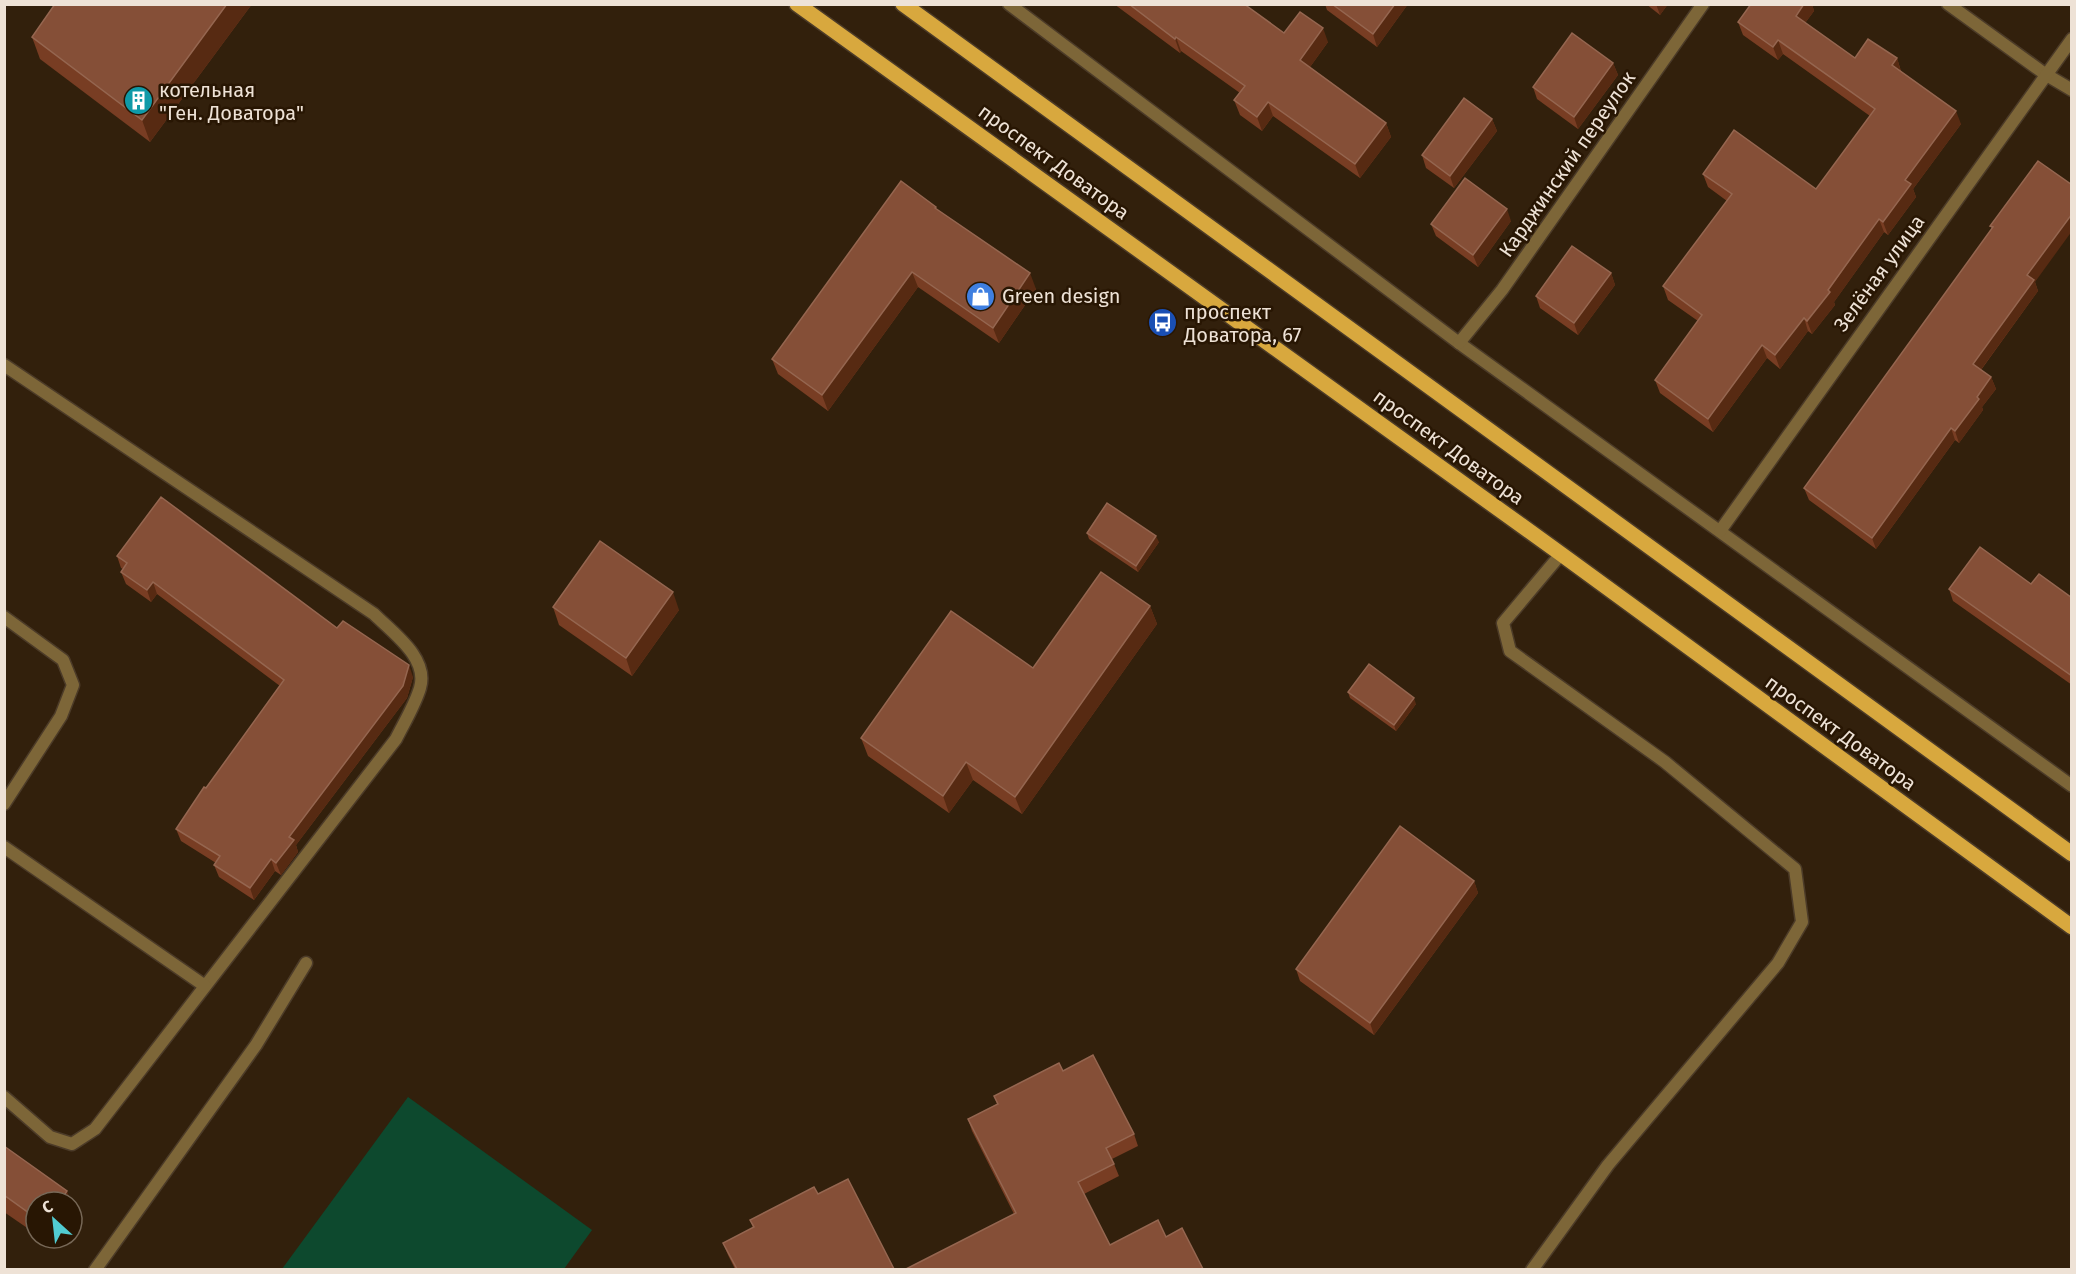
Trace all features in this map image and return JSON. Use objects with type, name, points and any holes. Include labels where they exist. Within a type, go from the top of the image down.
[{"type":"main road","name":"проспект Доватора","points":[[797,4],[1561,554],[2072,927]]},
{"type":"main road","name":"проспект Доватора","points":[[903,4],[2072,854]]},
{"type":"street","points":[[1009,4],[1459,343],[2072,786]]},
{"type":"street","name":"Карджинский переулок","points":[[1459,343],[1502,290],[1703,4]]},
{"type":"street","points":[[1948,4],[2045,74],[2072,90]]},
{"type":"street","name":"Зелёная улица","points":[[1720,531],[2072,39]]},
{"type":"street","points":[[4,365],[374,614],[403,643],[421,667],[421,688],[396,739],[95,1129],[72,1144],[50,1137],[4,1097]]},
{"type":"street","points":[[1532,1269],[1608,1164],[1778,963],[1803,922],[1795,869],[1665,762],[1510,651],[1503,623],[1561,554]]},
{"type":"street","points":[[4,617],[63,660],[73,685],[61,716],[4,804]]},
{"type":"street","points":[[4,847],[205,986]]},
{"type":"street","points":[[95,1269],[256,1045],[306,963]]},
{"type":"green space","points":[[408,1097],[592,1230],[564,1269],[282,1269]]},
{"type":"building","name":"котельная \"Ген. Доватора\"","points":[[55,4],[227,4],[142,120],[32,37]]},
{"type":"building","points":[[1129,4],[1244,4],[1284,33],[1300,12],[1323,28],[1300,60],[1386,123],[1355,164],[1268,102],[1257,117],[1234,100],[1245,86],[1176,37],[1175,39]]},
{"type":"building","points":[[1332,4],[1395,4],[1373,34]]},
{"type":"building","points":[[1751,4],[1804,4],[1796,16],[1855,58],[1868,39],[1897,58],[1892,65],[1956,111],[1905,180],[1911,184],[1883,222],[1879,219],[1828,290],[1830,292],[1807,321],[1804,318],[1775,355],[1762,345],[1708,419],[1655,380],[1702,315],[1663,286],[1732,194],[1703,174],[1734,130],[1816,189],[1875,109],[1778,40],[1773,47],[1738,22]]},
{"type":"building","points":[[1572,33],[1613,63],[1574,117],[1533,87]]},
{"type":"building","points":[[1464,98],[1492,119],[1450,176],[1422,155]]},
{"type":"building","points":[[2038,161],[2072,185],[2072,214],[2027,275],[2034,280],[1973,364],[1991,377],[1977,397],[1979,399],[1955,431],[1951,428],[1872,538],[1804,488],[1993,227],[1990,226]]},
{"type":"building","points":[[1465,178],[1507,209],[1473,255],[1431,224]]},
{"type":"building","points":[[901,181],[935,208],[1030,273],[993,328],[912,272],[822,395],[772,359]]},
{"type":"building","points":[[1572,246],[1611,273],[1574,323],[1536,296]]},
{"type":"building","points":[[161,497],[337,628],[343,621],[409,665],[403,686],[289,837],[294,840],[276,863],[271,859],[250,888],[214,865],[220,856],[176,829],[204,787],[206,788],[284,680],[153,582],[147,590],[121,572],[127,563],[117,556]]},
{"type":"building","points":[[1107,503],[1156,536],[1136,566],[1087,533]]},
{"type":"building","points":[[600,541],[673,592],[626,658],[553,607]]},
{"type":"building","points":[[1980,547],[2031,584],[2039,574],[2072,598],[2072,676],[1949,589]]},
{"type":"building","points":[[1101,572],[1150,606],[1015,797],[966,762],[943,796],[861,738],[951,611],[1033,668]]},
{"type":"building","points":[[1369,664],[1414,698],[1394,725],[1348,692]]},
{"type":"building","points":[[1400,826],[1474,881],[1370,1023],[1296,969]]},
{"type":"building","points":[[1093,1055],[1134,1134],[1106,1148],[1114,1164],[1078,1182],[1110,1245],[1158,1220],[1166,1237],[1182,1228],[1203,1269],[906,1269],[1016,1213],[968,1119],[998,1104],[994,1096],[1059,1063],[1063,1071]]},
{"type":"building","points":[[4,1146],[66,1190],[24,1190],[24,1209],[4,1195]]},
{"type":"building","points":[[848,1179],[894,1269],[737,1269],[723,1243],[754,1227],[750,1220],[814,1187],[818,1194]]},
{"type":"place","name":"котельная \"Ген. Доватора\"","points":[[138,101]]},
{"type":"place","name":"Green design","points":[[981,296]]},
{"type":"place","name":"проспект Доватора, 67","points":[[1163,323]]}]
